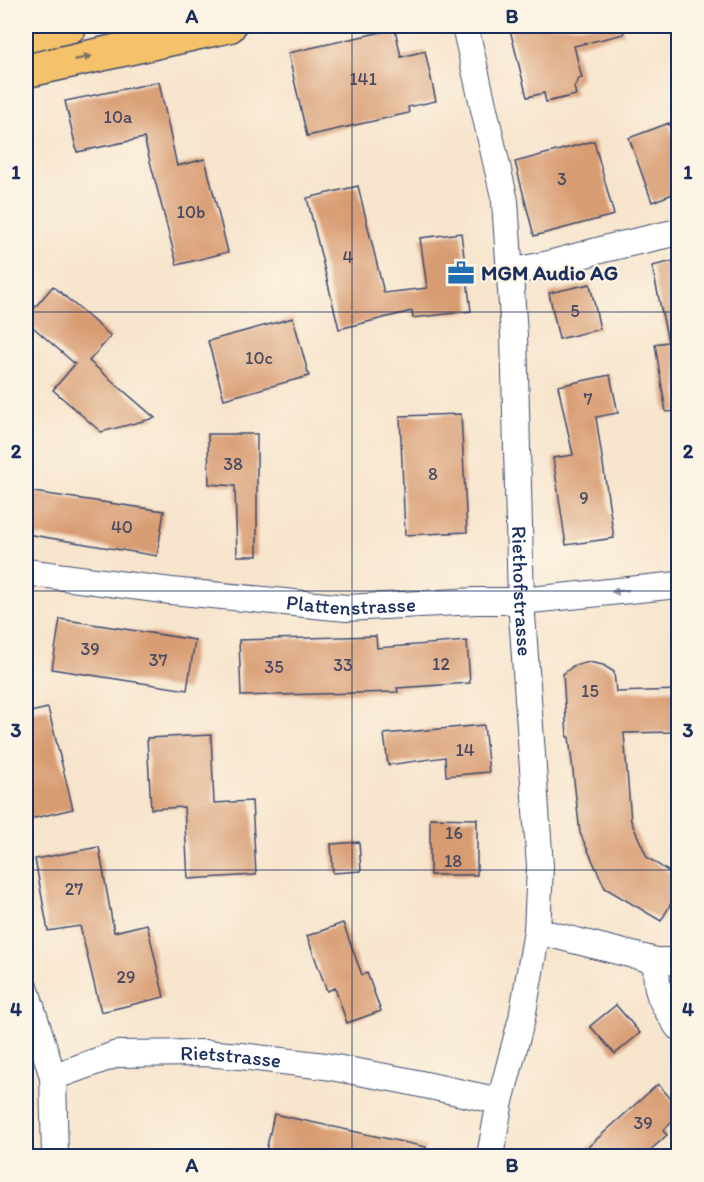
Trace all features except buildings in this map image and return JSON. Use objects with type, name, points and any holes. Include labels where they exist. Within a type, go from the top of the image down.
[{"type":"main road","points":[[26,36],[70,26]]},
{"type":"main road","points":[[26,71],[229,26]]},
{"type":"street","name":"Riethofstrasse","points":[[465,26],[504,194],[514,335],[521,601],[540,866],[537,931],[522,1018],[500,1101],[490,1156]]},
{"type":"street","points":[[510,272],[678,232]]},
{"type":"street","name":"Plattenstrasse","points":[[26,572],[171,591],[346,608],[521,601],[678,585]]},
{"type":"street","points":[[537,931],[668,961],[655,979],[662,1003],[678,1027]]},
{"type":"street","points":[[26,990],[53,1077],[55,1156]]},
{"type":"street","name":"Rietstrasse","points":[[53,1077],[117,1054],[204,1053],[325,1066],[500,1101]]},
{"type":"place","name":"MGM Audio AG","points":[[461,273]]}]
